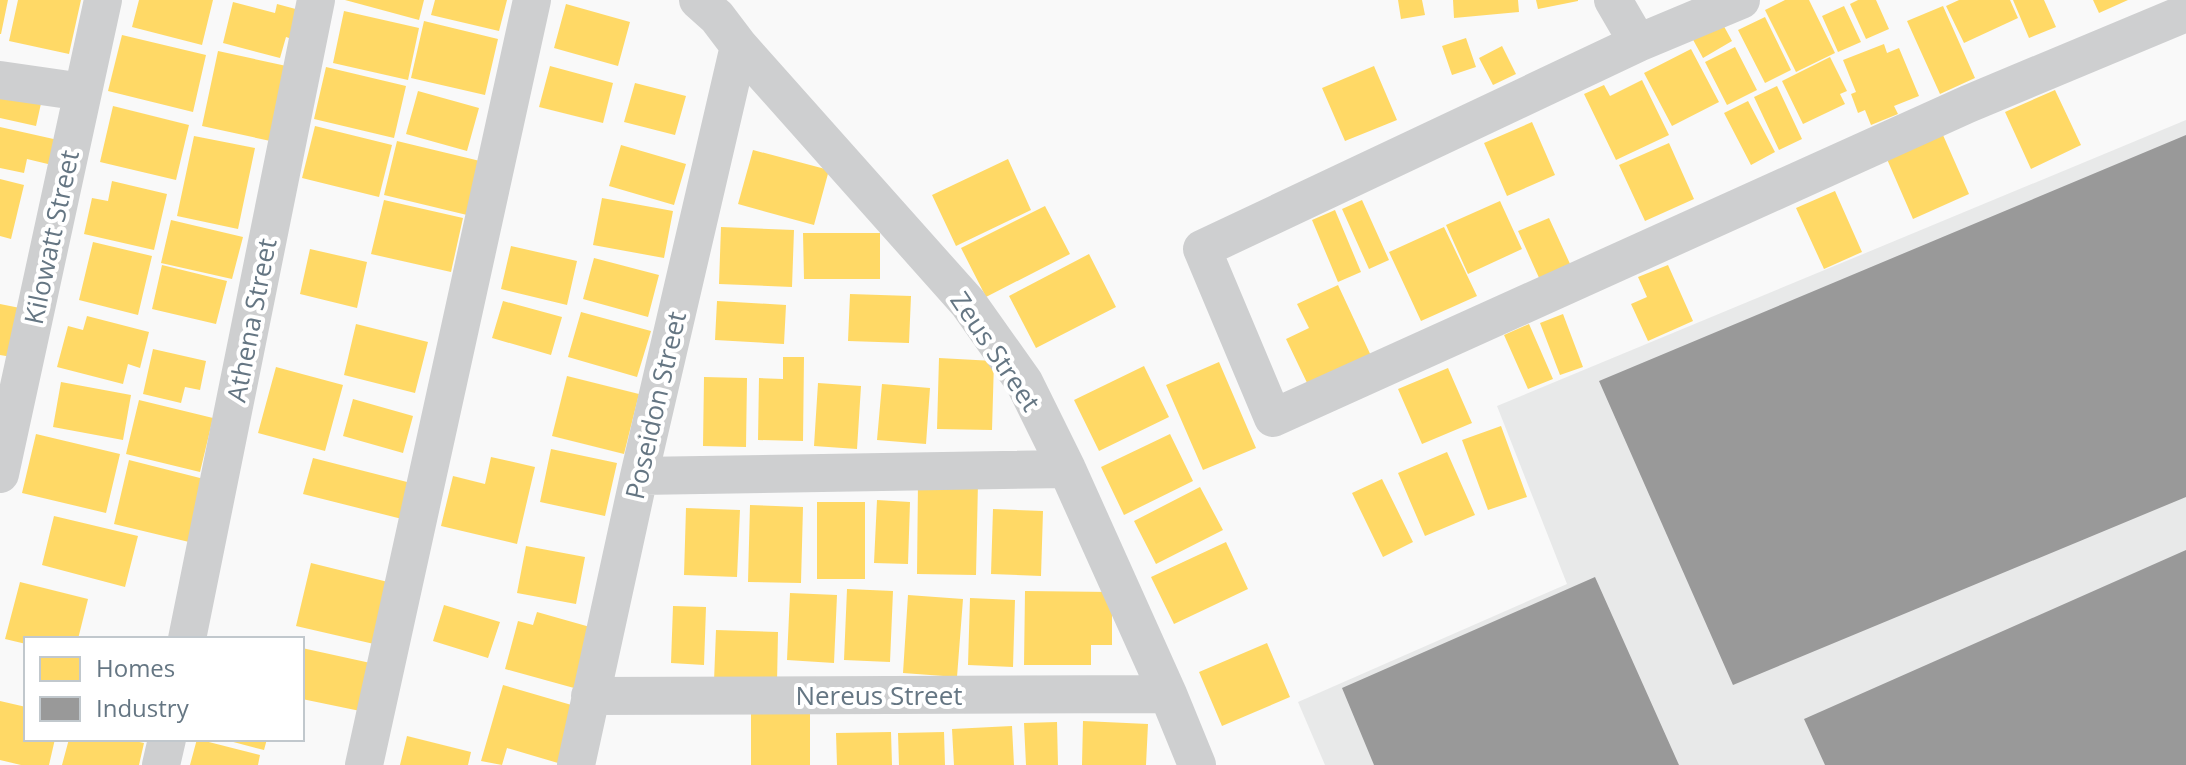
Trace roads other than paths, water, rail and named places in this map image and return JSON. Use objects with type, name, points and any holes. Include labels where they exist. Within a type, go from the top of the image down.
[{"type":"street","name":"Kilowatt Street","points":[[0,474],[103,0]]},
{"type":"street","name":"Athena Street","points":[[187,637],[316,0]]},
{"type":"street","points":[[364,765],[532,0]]},
{"type":"street","points":[[1613,0],[1638,43]]},
{"type":"street","points":[[1741,0],[1638,43],[1202,249],[1273,418],[1968,104],[2186,13]]},
{"type":"street","name":"Zeus Street","points":[[718,16],[968,303],[1024,382],[1067,469],[1197,765]]},
{"type":"street","name":"Poseidon Street","points":[[576,765],[639,476],[718,16]]},
{"type":"street","points":[[0,80],[83,92]]},
{"type":"street","points":[[639,476],[1067,469]]},
{"type":"street","name":"Nereus Street","points":[[590,696],[1168,694]]},
{"type":"street","points":[[161,765],[167,741]]}]
